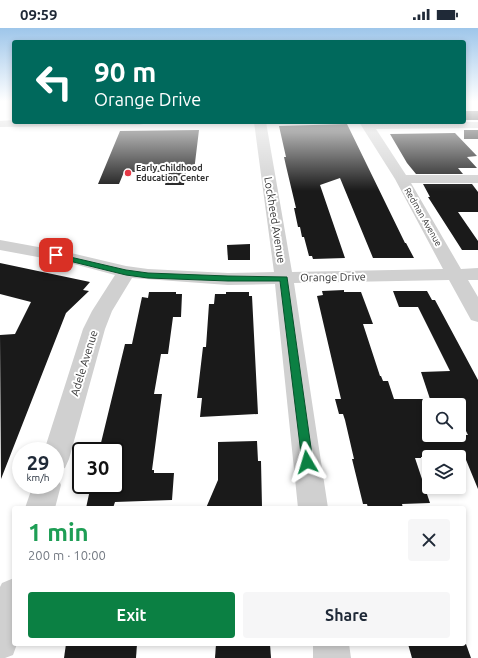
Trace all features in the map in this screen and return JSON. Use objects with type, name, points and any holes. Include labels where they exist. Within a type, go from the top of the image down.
[{"type":"street","name":"Lockheed Avenue","points":[[261,131],[284,278],[313,506]]},
{"type":"street","name":"Redman Avenue","points":[[371,131],[402,179],[478,315]]},
{"type":"street","points":[[402,179],[478,179]]},
{"type":"street","name":"Orange Drive","points":[[0,245],[71,258],[126,272],[148,275],[228,279],[478,274]]},
{"type":"street","name":"Adele Avenue","points":[[60,442],[94,329],[102,311],[126,272]]},
{"type":"street","points":[[41,506],[44,494]]},
{"type":"street","points":[[0,642],[12,602]]},
{"type":"street","points":[[331,646],[332,658]]},
{"type":"building","points":[[120,131],[199,131],[194,171],[186,171],[184,185],[165,185],[168,172],[124,172],[119,184],[98,184]]},
{"type":"building","points":[[280,131],[351,131],[405,243],[414,258],[373,258],[340,178],[320,185],[345,258],[313,259],[312,256],[309,256],[304,237],[302,237],[300,227],[298,227],[294,208],[296,208],[284,157],[286,157]]},
{"type":"building","points":[[464,131],[478,131],[478,139],[464,139]]},
{"type":"building","points":[[455,133],[477,156],[467,157],[477,168],[458,168],[463,174],[416,174],[407,163],[390,134]]},
{"type":"building","points":[[423,184],[472,184],[478,192],[478,212],[458,212],[478,241],[478,250],[462,250],[428,197],[430,197]]},
{"type":"building","points":[[250,244],[250,260],[228,260],[227,245]]},
{"type":"building","points":[[0,263],[90,282],[83,290],[89,291],[66,313],[15,442],[12,442],[12,451],[1,479],[0,335],[15,334],[31,302],[0,294]]},
{"type":"building","points":[[344,290],[344,292],[361,292],[373,324],[363,324],[380,376],[383,381],[388,381],[394,399],[422,399],[422,442],[466,442],[466,435],[468,435],[466,431],[466,398],[430,398],[421,372],[450,371],[418,307],[399,307],[393,291],[427,291],[432,300],[435,300],[478,380],[478,489],[466,460],[466,450],[422,450],[422,457],[415,458],[422,479],[422,494],[427,494],[430,503],[402,504],[402,506],[368,506],[367,504],[363,504],[352,459],[354,459],[345,420],[343,414],[339,414],[335,399],[341,399],[317,296],[323,295],[322,291]]},
{"type":"building","points":[[149,292],[176,292],[176,294],[182,294],[181,317],[173,317],[168,354],[161,354],[154,394],[162,394],[152,470],[154,470],[154,473],[174,473],[172,500],[115,502],[114,506],[86,506],[89,494],[124,494],[124,442],[101,442],[125,344],[132,344],[142,297],[148,298]]},
{"type":"building","points":[[226,292],[249,292],[249,296],[252,296],[258,414],[200,417],[202,398],[197,398],[203,347],[206,347],[209,304],[214,304],[215,294],[226,294]]},
{"type":"building","points":[[257,441],[258,461],[261,461],[262,506],[207,506],[218,480],[218,442]]},
{"type":"building","points":[[466,644],[471,658],[412,658],[409,646],[466,646]]},
{"type":"building","points":[[66,646],[137,646],[136,658],[64,658]]},
{"type":"building","points":[[216,646],[270,646],[271,658],[215,658]]},
{"type":"place","name":"Early Childhood Education Center","points":[[128,173]]},
{"type":"route","points":[[56,255],[103,265],[126,272],[148,275],[228,279],[284,278],[307,462]]}]
